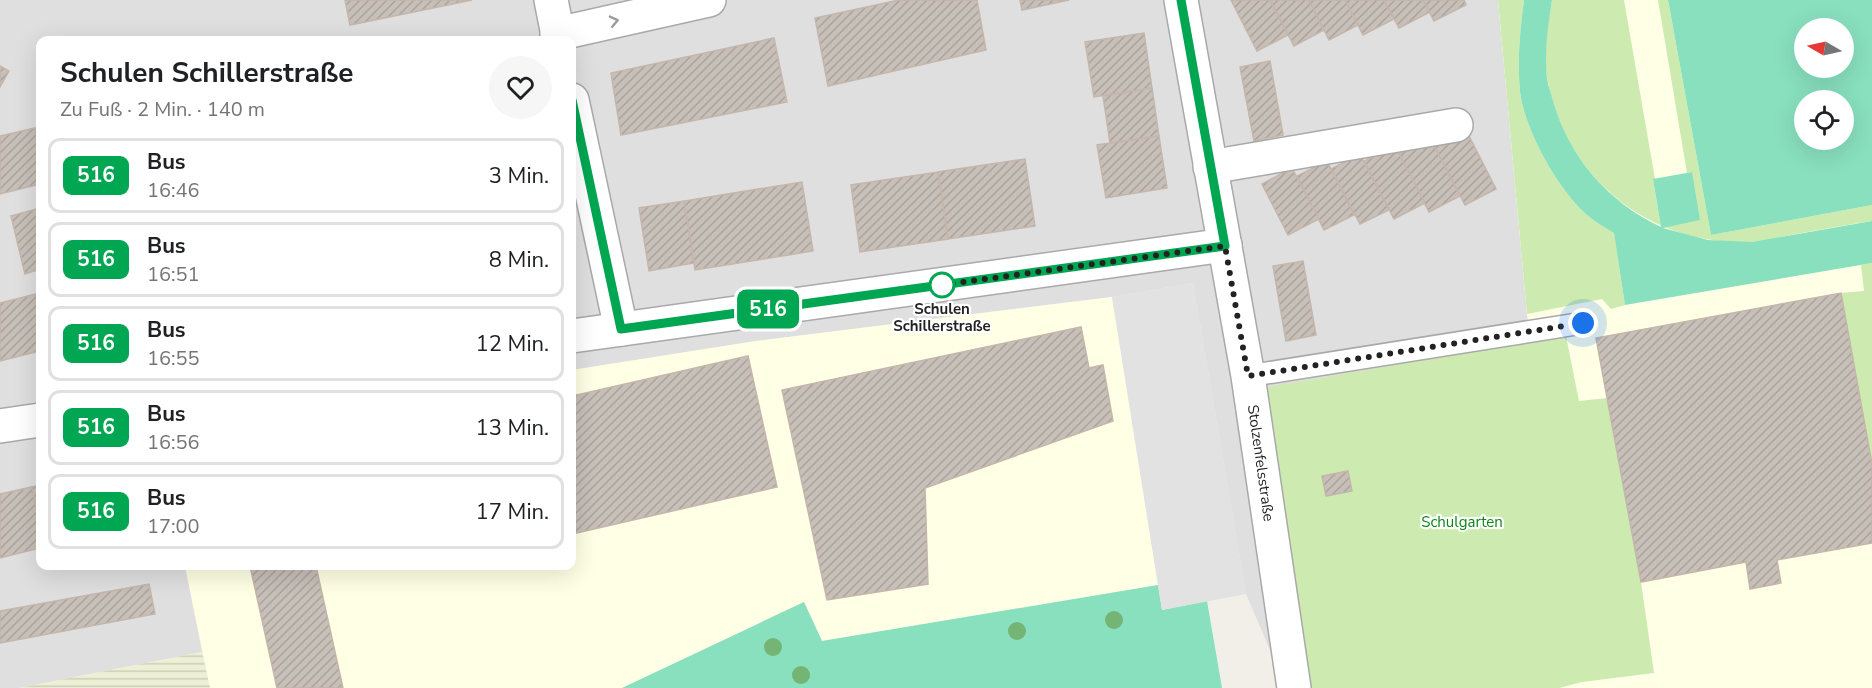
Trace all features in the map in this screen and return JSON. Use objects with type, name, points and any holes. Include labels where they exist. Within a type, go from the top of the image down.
[{"type":"street","points":[[551,0],[558,36]]},
{"type":"street","points":[[562,36],[709,0]]},
{"type":"street","name":"Stolzenfelsstraße","points":[[1181,0],[1248,376],[1294,688]]},
{"type":"street","points":[[576,119],[621,329]]},
{"type":"street","points":[[1210,167],[1456,125]]},
{"type":"street","points":[[576,335],[1225,246]]},
{"type":"street","points":[[0,426],[36,421]]},
{"type":"lane","points":[[1248,376],[1583,323]]},
{"type":"shaded area","points":[[0,0],[1498,0],[1527,314],[1582,682],[1559,688],[1285,685],[1246,594],[1193,283],[1112,297],[756,341],[576,369],[576,36],[36,36],[36,570],[186,570],[202,652],[19,688],[0,688]]},
{"type":"shaded area","points":[[1498,0],[1872,0],[1872,688],[1559,688],[1582,681],[1527,314]]},
{"type":"shaded area","points":[[1193,283],[1246,594],[1162,610],[1112,297]]},
{"type":"shaded area","points":[[1112,297],[1158,585],[822,641],[804,602],[622,688],[210,688],[186,570],[576,570],[576,369],[756,341]]},
{"type":"shaded area","points":[[202,652],[210,688],[19,688]]},
{"type":"green space","points":[[1498,0],[1524,0],[1519,46],[1519,80],[1528,123],[1554,175],[1576,204],[1587,215],[1614,232],[1625,305],[1611,309],[1602,299],[1527,314]]},
{"type":"green space","points":[[1524,0],[1552,0],[1546,68],[1549,87],[1560,121],[1580,159],[1593,176],[1624,205],[1661,227],[1653,179],[1692,172],[1700,220],[1663,228],[1708,240],[1752,242],[1872,221],[1872,263],[1625,305],[1614,233],[1587,215],[1565,190],[1544,158],[1528,123],[1519,80],[1519,46]]},
{"type":"green space","points":[[1552,0],[1624,0],[1661,224],[1648,219],[1619,200],[1594,177],[1574,149],[1558,117],[1546,72],[1546,41]]},
{"type":"green space","points":[[1658,0],[1668,0],[1711,235],[1872,205],[1872,221],[1751,242],[1714,240],[1662,225],[1691,172],[1687,173]]},
{"type":"green space","points":[[1668,0],[1872,0],[1872,205],[1711,235]]},
{"type":"green space","points":[[1872,263],[1872,464],[1841,293],[1864,291],[1861,265]]},
{"type":"green space","name":"Schulgarten","points":[[1566,336],[1579,401],[1607,398],[1641,582],[1654,673],[1582,682],[1559,688],[1308,688],[1267,387]]},
{"type":"green space","points":[[1158,585],[1162,610],[1207,601],[1222,688],[622,688],[804,602],[822,641]]},
{"type":"building","points":[[345,0],[472,0],[350,25]]},
{"type":"building","points":[[899,0],[977,0],[986,50],[828,86],[815,18]]},
{"type":"building","points":[[1020,0],[1069,0],[1022,10]]},
{"type":"building","points":[[1231,0],[1270,0],[1288,35],[1257,51]]},
{"type":"building","points":[[1270,0],[1309,0],[1324,30],[1294,46]]},
{"type":"building","points":[[1309,0],[1345,0],[1358,25],[1329,40]]},
{"type":"building","points":[[1345,0],[1384,0],[1394,19],[1363,35]]},
{"type":"building","points":[[1384,0],[1423,0],[1430,12],[1399,28]]},
{"type":"building","points":[[1423,0],[1464,0],[1466,5],[1434,21]]},
{"type":"building","points":[[1144,33],[1152,88],[1094,97],[1085,42]]},
{"type":"building","points":[[774,38],[787,102],[621,135],[611,73]]},
{"type":"building","points":[[1270,61],[1283,135],[1254,141],[1240,67]]},
{"type":"building","points":[[0,66],[9,71],[0,87]]},
{"type":"building","points":[[1152,88],[1159,136],[1110,143],[1103,96]]},
{"type":"building","points":[[35,128],[36,185],[0,194],[0,136]]},
{"type":"building","points":[[1466,130],[1496,189],[1465,205],[1434,146]]},
{"type":"building","points":[[1159,136],[1167,188],[1106,198],[1097,145]]},
{"type":"building","points":[[1430,138],[1460,196],[1429,212],[1399,154]]},
{"type":"building","points":[[1395,146],[1425,203],[1394,219],[1364,161]]},
{"type":"building","points":[[1360,154],[1389,210],[1360,224],[1331,169]]},
{"type":"building","points":[[1025,159],[1035,226],[948,239],[938,172]]},
{"type":"building","points":[[1327,161],[1354,215],[1324,230],[1297,176]]},
{"type":"building","points":[[1292,168],[1319,219],[1288,235],[1262,184]]},
{"type":"building","points":[[938,172],[948,239],[860,252],[851,185]]},
{"type":"building","points":[[802,182],[813,251],[695,270],[684,201]]},
{"type":"building","points":[[684,201],[694,263],[649,271],[639,208]]},
{"type":"building","points":[[36,209],[36,270],[25,274],[11,216]]},
{"type":"building","points":[[1303,261],[1316,335],[1286,341],[1273,266]]},
{"type":"building","points":[[1841,293],[1872,464],[1872,543],[1777,560],[1781,583],[1750,589],[1746,562],[1641,582],[1596,338]]},
{"type":"building","points":[[36,294],[36,352],[0,361],[0,303]]},
{"type":"building","points":[[1081,327],[1089,368],[1103,365],[1113,421],[925,488],[928,584],[827,600],[782,390]]},
{"type":"building","points":[[748,356],[777,487],[576,533],[576,395]]},
{"type":"building","points":[[1348,471],[1352,491],[1326,496],[1322,476]]},
{"type":"building","points":[[36,486],[36,507],[32,487]]},
{"type":"building","points":[[32,487],[36,507],[36,549],[0,558],[0,494]]},
{"type":"building","points":[[251,570],[317,570],[343,688],[277,688]]},
{"type":"building","points":[[149,584],[155,614],[0,643],[0,611]]},
{"type":"bus line","name":"516","points":[[576,119],[621,329],[1225,246],[1181,0]]},
{"type":"place","name":"Schulen Schillerstraße","points":[[942,285]]},
{"type":"route","points":[[942,285],[1225,246],[1248,376],[1583,323]]}]
